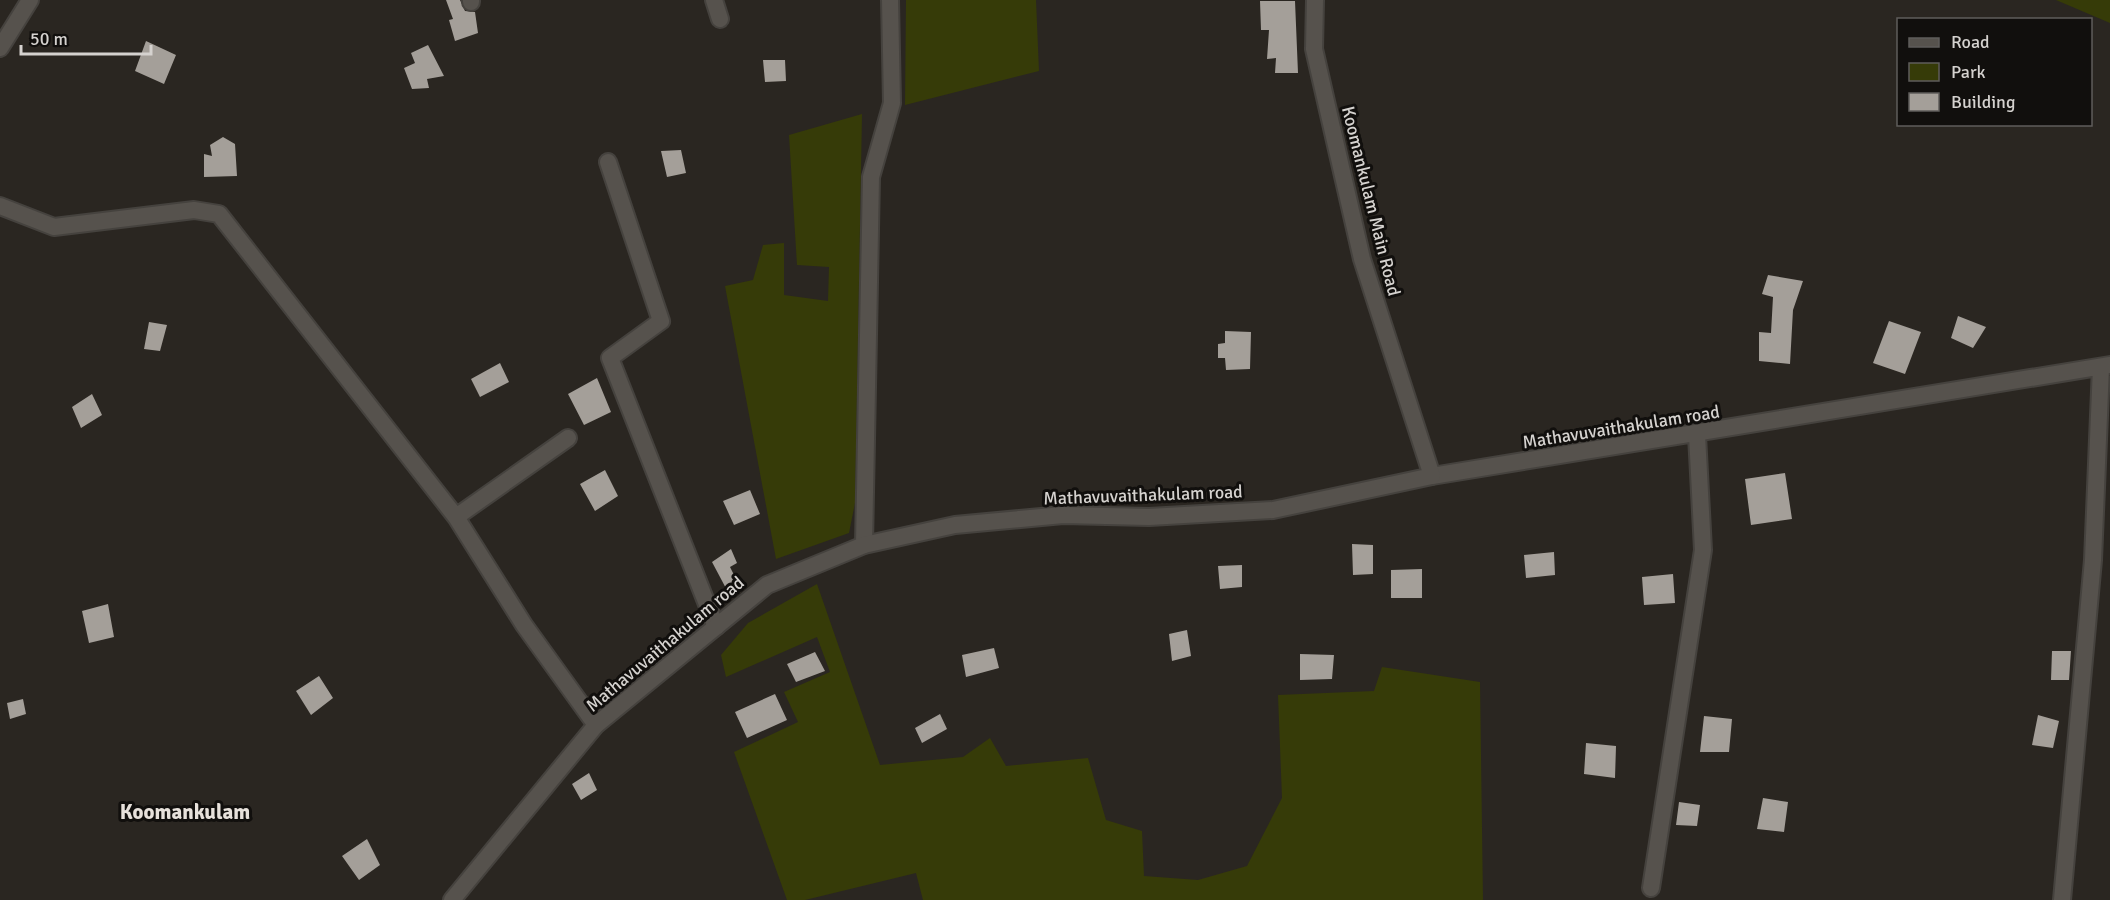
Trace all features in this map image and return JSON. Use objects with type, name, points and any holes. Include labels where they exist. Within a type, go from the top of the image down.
[{"type":"street","points":[[0,48],[30,0]]},
{"type":"street","points":[[714,0],[720,20]]},
{"type":"street","points":[[864,545],[871,177],[892,103],[890,0]]},
{"type":"street","name":"Koomankulam Main Road","points":[[1315,0],[1314,49],[1362,259],[1432,476]]},
{"type":"street","points":[[608,162],[661,321],[610,358],[716,627]]},
{"type":"street","points":[[0,206],[54,227],[194,210],[219,214],[456,517],[524,625],[596,726]]},
{"type":"street","points":[[2062,900],[2093,560],[2106,366]]},
{"type":"street","name":"Mathavuvaithakulam road","points":[[452,900],[596,726],[766,585],[864,545],[955,525],[1064,515],[1149,517],[1273,510],[1432,476],[1697,435],[2106,366]]},
{"type":"street","points":[[1651,888],[1703,550],[1697,435]]},
{"type":"street","points":[[456,517],[568,438]]},
{"type":"green space","points":[[906,0],[1036,0],[1039,71],[905,105]]},
{"type":"green space","points":[[2056,0],[2110,0],[2110,23]]},
{"type":"green space","points":[[862,114],[855,503],[849,533],[776,559],[725,286],[753,280],[763,245],[784,243],[784,295],[828,301],[829,267],[797,265],[789,135]]},
{"type":"green space","points":[[817,584],[880,765],[963,757],[990,738],[1006,766],[1088,758],[1106,820],[1142,831],[1144,876],[1198,880],[1247,866],[1282,798],[1278,695],[1374,691],[1382,667],[1480,682],[1483,900],[923,900],[916,873],[805,900],[787,900],[734,752],[798,722],[784,692],[830,672],[817,637],[726,677],[721,655],[748,623]]},
{"type":"building","points":[[446,0],[460,0],[465,11],[475,12],[478,33],[455,41],[449,20],[453,19]]},
{"type":"building","points":[[1260,1],[1295,1],[1298,73],[1275,73],[1276,58],[1267,59],[1269,30],[1261,30]]},
{"type":"building","points":[[146,41],[176,55],[164,84],[135,71]]},
{"type":"building","points":[[428,45],[444,76],[427,79],[429,88],[412,89],[404,68],[415,63],[411,53]]},
{"type":"building","points":[[763,60],[785,60],[786,81],[765,82]]},
{"type":"building","points":[[223,137],[235,144],[237,176],[204,177],[204,154],[212,156],[210,145]]},
{"type":"building","points":[[681,150],[686,173],[667,177],[661,151]]},
{"type":"building","points":[[1768,275],[1803,281],[1793,310],[1790,364],[1759,361],[1759,332],[1771,333],[1773,297],[1762,294]]},
{"type":"building","points":[[1958,316],[1986,327],[1973,348],[1951,338]]},
{"type":"building","points":[[1889,321],[1921,332],[1905,374],[1873,363]]},
{"type":"building","points":[[149,322],[167,325],[160,351],[144,349]]},
{"type":"building","points":[[1225,331],[1251,332],[1250,369],[1226,370],[1225,358],[1218,358],[1218,344],[1225,343]]},
{"type":"building","points":[[500,363],[509,382],[480,397],[471,379]]},
{"type":"building","points":[[597,378],[611,412],[584,425],[568,394]]},
{"type":"building","points":[[92,394],[102,415],[81,428],[72,407]]},
{"type":"building","points":[[605,470],[618,496],[595,511],[580,484]]},
{"type":"building","points":[[1785,473],[1792,519],[1751,525],[1745,479]]},
{"type":"building","points":[[750,490],[760,514],[734,525],[723,501]]},
{"type":"building","points":[[1352,544],[1373,545],[1373,574],[1353,575]]},
{"type":"building","points":[[731,549],[737,563],[730,567],[739,585],[729,594],[712,562]]},
{"type":"building","points":[[1554,552],[1555,575],[1526,578],[1524,555]]},
{"type":"building","points":[[1242,565],[1242,587],[1220,589],[1218,566]]},
{"type":"building","points":[[1422,569],[1422,598],[1391,598],[1391,570]]},
{"type":"building","points":[[1673,574],[1675,603],[1644,605],[1642,577]]},
{"type":"building","points":[[108,604],[114,637],[89,643],[82,611]]},
{"type":"building","points":[[1187,630],[1191,656],[1172,661],[1169,634]]},
{"type":"building","points":[[994,648],[999,668],[966,677],[962,655]]},
{"type":"building","points":[[2052,651],[2071,651],[2069,680],[2051,680]]},
{"type":"building","points":[[815,652],[825,671],[796,682],[787,664]]},
{"type":"building","points":[[1300,654],[1334,655],[1332,679],[1300,680]]},
{"type":"building","points":[[319,676],[333,698],[311,715],[296,691]]},
{"type":"building","points":[[775,694],[787,720],[747,738],[735,712]]},
{"type":"building","points":[[23,699],[26,714],[10,719],[7,703]]},
{"type":"building","points":[[940,714],[947,729],[922,743],[915,728]]},
{"type":"building","points":[[2038,715],[2059,721],[2053,748],[2032,745]]},
{"type":"building","points":[[1704,716],[1732,719],[1729,752],[1700,752]]},
{"type":"building","points":[[1586,743],[1616,746],[1615,778],[1584,774]]},
{"type":"building","points":[[589,773],[597,790],[581,800],[572,784]]},
{"type":"building","points":[[1763,798],[1788,802],[1784,832],[1757,829]]},
{"type":"building","points":[[1679,802],[1700,805],[1697,826],[1676,825]]},
{"type":"building","points":[[367,839],[380,865],[359,880],[342,856]]},
{"type":"district","name":"Koomankulam","points":[[185,812]]}]
